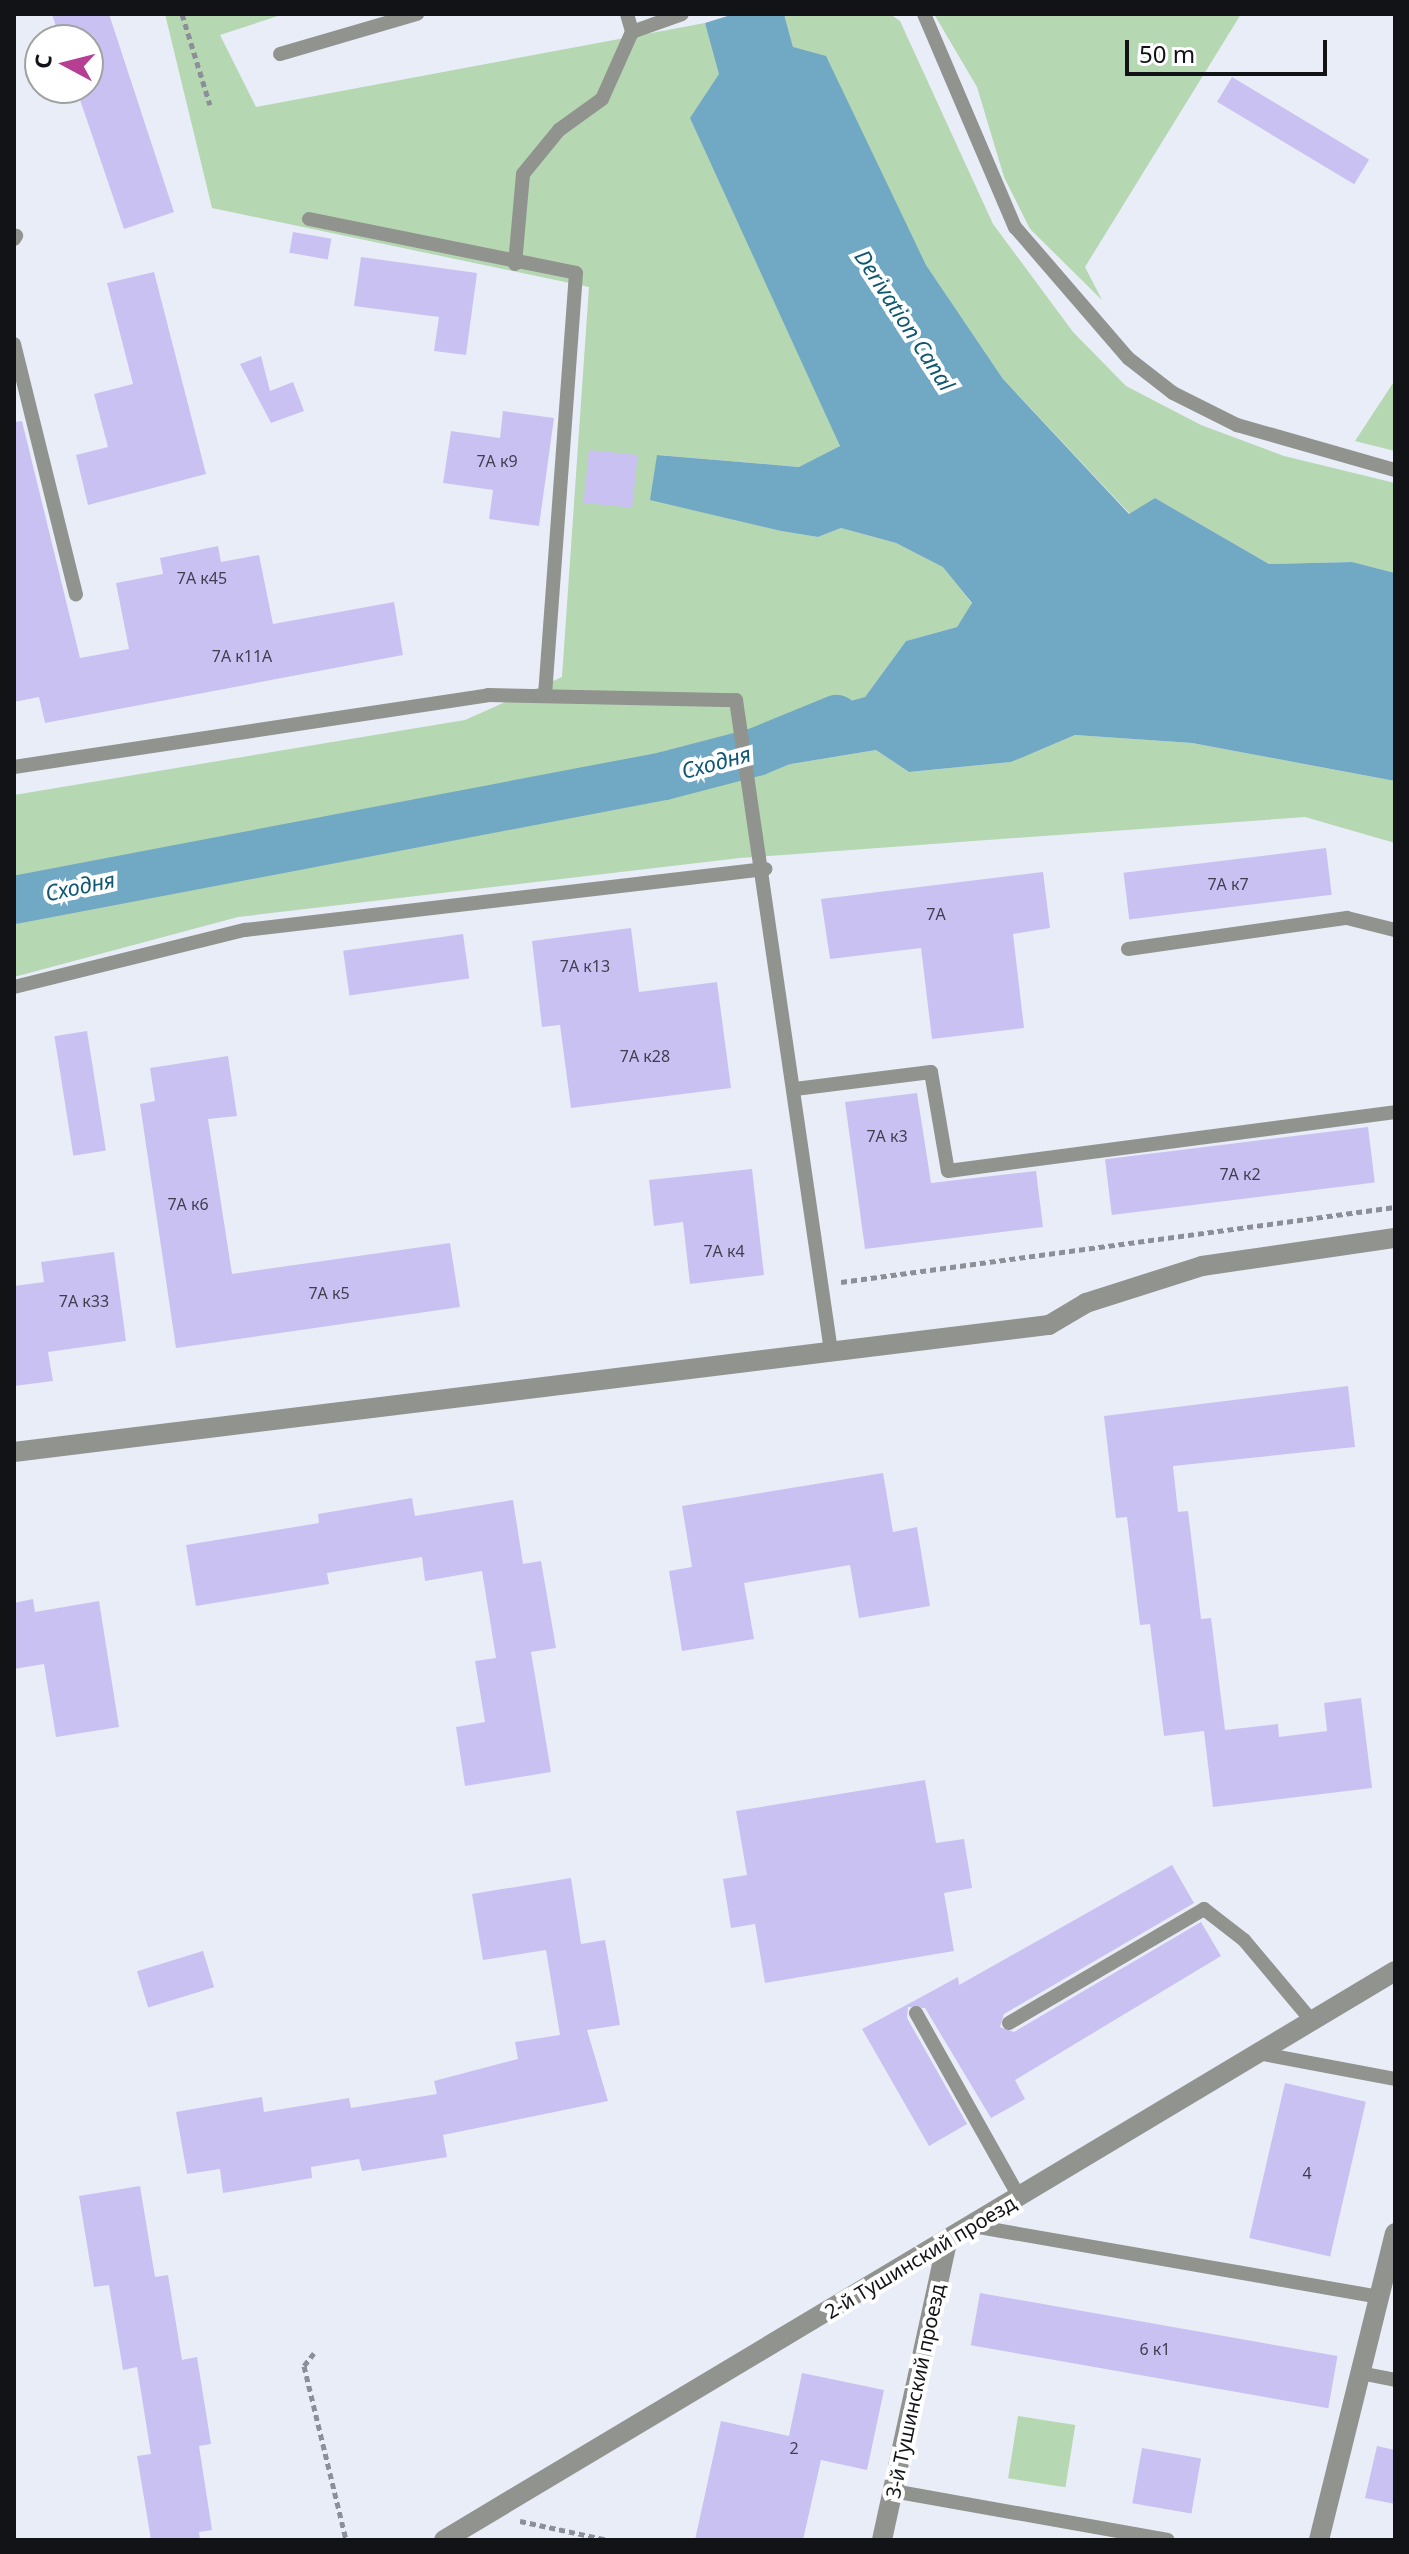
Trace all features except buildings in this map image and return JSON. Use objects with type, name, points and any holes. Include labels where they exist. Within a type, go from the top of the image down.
[{"type":"street","points":[[14,1452],[1049,1325],[1086,1303],[1202,1266],[1395,1238]]},
{"type":"street","name":"2-й Тушинский проезд","points":[[444,2540],[947,2242],[1395,1971]]},
{"type":"street","points":[[1319,2540],[1395,2233]]},
{"type":"street","name":"3-й Тушинский проезд","points":[[882,2540],[947,2242]]},
{"type":"lane","points":[[280,54],[417,14]]},
{"type":"lane","points":[[515,264],[523,174],[559,130],[602,99],[632,32],[627,14]]},
{"type":"lane","points":[[632,32],[682,14]]},
{"type":"lane","points":[[924,14],[1015,227],[1128,358],[1173,393],[1237,425],[1395,470]]},
{"type":"lane","points":[[309,219],[515,264],[576,273],[545,696]]},
{"type":"lane","points":[[14,344],[76,594]]},
{"type":"lane","points":[[14,767],[488,695],[736,700],[765,869],[831,1351]]},
{"type":"lane","points":[[14,987],[245,930],[765,869]]},
{"type":"lane","points":[[1128,949],[1347,918],[1395,930]]},
{"type":"lane","points":[[795,1089],[931,1072],[948,1171],[1395,1112]]},
{"type":"lane","points":[[1009,2023],[1204,1909],[1244,1940],[1312,2021]]},
{"type":"lane","points":[[916,2013],[1020,2198]]},
{"type":"lane","points":[[1258,2053],[1395,2079]]},
{"type":"lane","points":[[973,2226],[1379,2297]]},
{"type":"lane","points":[[1360,2373],[1395,2380]]},
{"type":"lane","points":[[893,2491],[1168,2540]]},
{"type":"path","points":[[182,14],[210,105]]},
{"type":"path","points":[[823,1285],[1395,1207]]},
{"type":"path","points":[[314,2353],[304,2366],[346,2540]]},
{"type":"path","points":[[488,2514],[609,2540]]},
{"type":"green space","points":[[165,14],[284,14],[220,35],[256,107],[705,23],[815,386],[840,446],[800,467],[658,455],[651,499],[781,531],[818,537],[841,528],[896,543],[944,567],[972,604],[957,627],[906,641],[865,697],[785,765],[876,750],[909,772],[1010,762],[1075,735],[1192,743],[1395,781],[1395,843],[1305,817],[740,858],[238,917],[14,977],[14,795],[465,720],[562,677],[589,287],[212,208]]},
{"type":"green space","points":[[784,14],[890,14],[900,21],[993,224],[1073,332],[1126,386],[1201,425],[1284,456],[1395,483],[1395,573],[1351,562],[1269,564],[1155,498],[1130,514],[1003,379],[926,265],[878,168],[793,47]]},
{"type":"green space","points":[[934,14],[1241,14],[1085,267],[1102,300],[1030,229],[1004,177],[977,87]]},
{"type":"green space","points":[[1395,380],[1395,451],[1355,441]]},
{"type":"green space","points":[[1018,2416],[1075,2425],[1065,2487],[1008,2478]]},
{"type":"water","name":"Derivation Canal","points":[[734,14],[784,14],[793,47],[826,56],[926,265],[1003,379],[1129,514],[1155,498],[1269,564],[1352,562],[1395,573],[1395,781],[1192,743],[1075,735],[1011,762],[909,772],[876,750],[785,765],[770,724],[865,697],[906,641],[957,627],[972,603],[943,567],[896,543],[841,528],[818,537],[781,531],[650,500],[657,455],[799,467],[840,446],[690,118],[719,74],[705,23]]},
{"type":"waterway","name":"Сходня","points":[[14,900],[664,776],[756,752],[836,719]]}]
